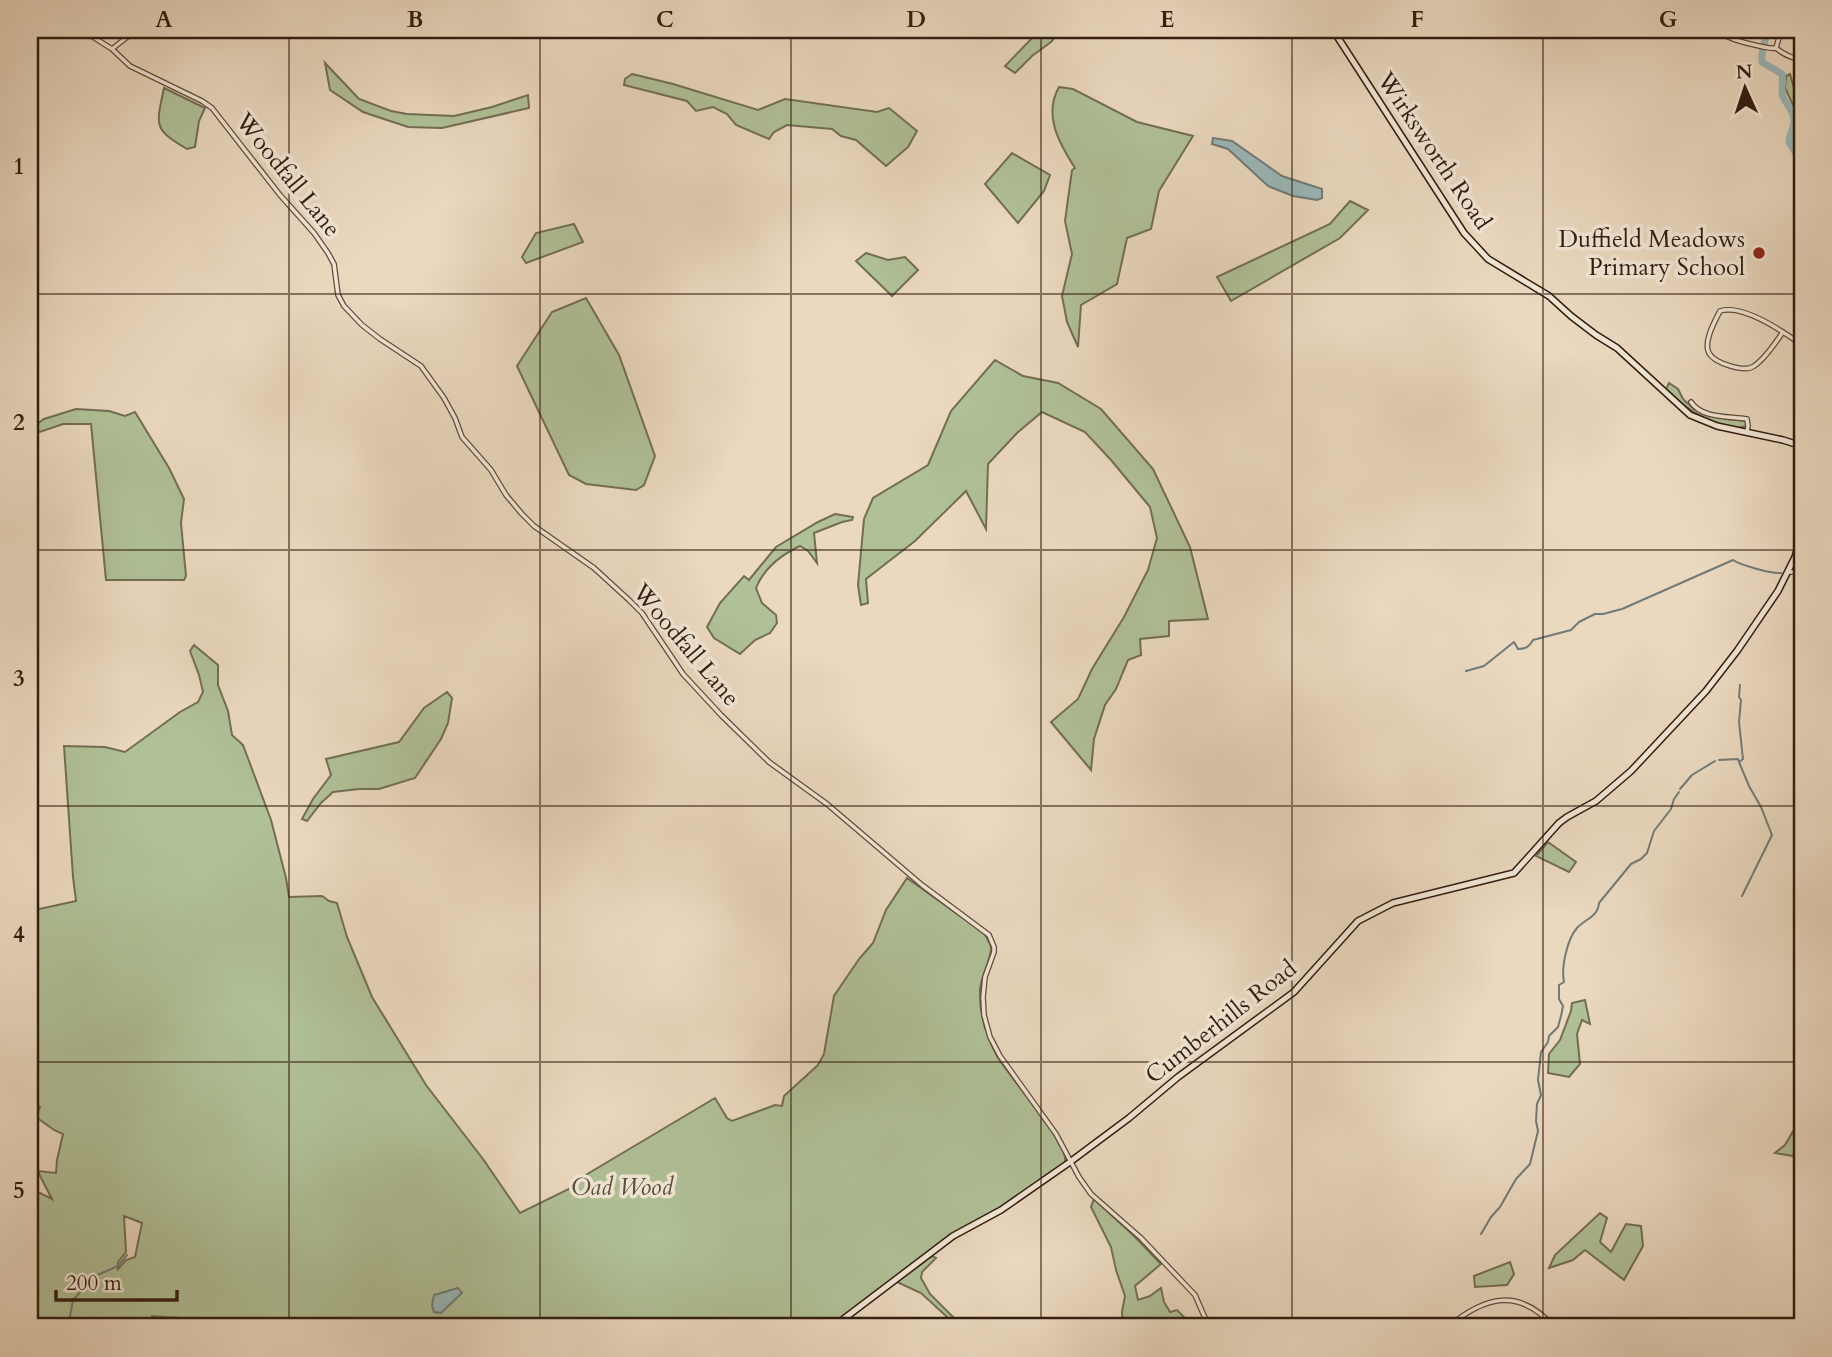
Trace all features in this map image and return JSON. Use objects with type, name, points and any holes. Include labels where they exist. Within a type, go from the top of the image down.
[{"type":"street","name":"Woodfall Lane","points":[[82,30],[111,49],[130,66],[212,108],[280,195],[314,233],[334,264],[338,295],[350,314],[380,339],[421,366],[443,398],[462,437],[491,470],[506,495],[522,514],[534,526],[594,569],[642,613],[683,674],[769,762],[827,804],[922,884],[989,935],[994,952],[985,977],[984,1015],[990,1037],[1000,1056],[1056,1134],[1091,1194],[1131,1229],[1198,1300],[1209,1327]]},
{"type":"street","points":[[111,49],[136,30]]},
{"type":"street","name":"Wirksworth Road","points":[[1333,30],[1464,233],[1481,251],[1549,296],[1596,335],[1617,348],[1690,415],[1717,426],[1802,446]]},
{"type":"street","points":[[1714,30],[1731,40],[1776,48],[1802,60]]},
{"type":"street","points":[[1776,48],[1780,34]]},
{"type":"street","points":[[1783,332],[1754,366],[1742,369],[1732,366],[1714,359],[1708,352],[1707,344],[1717,316],[1725,309],[1746,314],[1783,332],[1802,345]]},
{"type":"street","points":[[1691,402],[1695,408],[1710,413],[1747,419],[1747,432]]},
{"type":"street","name":"Cumberhills Road","points":[[833,1327],[953,1236],[1001,1210],[1070,1162],[1178,1077],[1294,992],[1357,921],[1393,904],[1514,873],[1559,823],[1596,802],[1631,771],[1706,691],[1761,617],[1789,572],[1802,533]]},
{"type":"street","points":[[1789,572],[1802,572]]},
{"type":"street","points":[[1448,1327],[1473,1309],[1503,1300],[1525,1303],[1554,1327]]},
{"type":"green space","points":[[1040,30],[1061,30],[1015,73],[1005,66]]},
{"type":"green space","points":[[325,63],[359,99],[391,111],[454,116],[528,95],[529,108],[442,128],[408,127],[363,112],[330,90]]},
{"type":"green space","points":[[632,74],[758,110],[785,99],[877,112],[889,108],[917,131],[908,147],[886,166],[856,140],[841,136],[832,129],[787,125],[774,132],[769,139],[736,125],[727,114],[713,107],[696,111],[687,101],[624,85],[625,79]]},
{"type":"green space","points":[[1790,74],[1796,95],[1802,103],[1802,154],[1792,145],[1790,138],[1796,123],[1794,107],[1785,88],[1786,76]]},
{"type":"green space","points":[[1059,87],[1073,89],[1137,122],[1193,136],[1159,191],[1151,229],[1127,238],[1117,284],[1081,305],[1078,347],[1067,322],[1062,296],[1072,254],[1065,221],[1072,170],[1075,168],[1055,129],[1052,108]]},
{"type":"green space","points":[[164,88],[205,108],[199,121],[195,147],[187,149],[163,131],[159,111]]},
{"type":"green space","points":[[1012,153],[1050,175],[1044,191],[1018,223],[985,184]]},
{"type":"green space","points":[[1350,201],[1368,210],[1340,238],[1231,301],[1217,277],[1330,224]]},
{"type":"green space","points":[[574,224],[583,242],[526,263],[522,257],[536,233]]},
{"type":"green space","points":[[866,253],[888,260],[905,257],[918,270],[892,296],[856,261]]},
{"type":"green space","points":[[586,298],[619,355],[655,456],[644,485],[636,490],[586,484],[569,475],[517,366],[552,312]]},
{"type":"green space","points":[[995,360],[1023,376],[1058,383],[1101,409],[1153,469],[1190,547],[1208,619],[1169,621],[1169,636],[1140,639],[1141,655],[1128,660],[1116,689],[1105,705],[1094,739],[1091,770],[1051,722],[1078,699],[1148,570],[1157,538],[1150,507],[1085,432],[1042,412],[1017,433],[988,464],[986,529],[966,491],[915,541],[866,579],[868,603],[861,605],[858,585],[864,519],[873,498],[928,465],[951,411]]},
{"type":"green space","points":[[1669,383],[1678,389],[1683,399],[1694,409],[1726,419],[1746,421],[1747,426],[1738,428],[1700,415],[1666,389]]},
{"type":"green space","points":[[76,409],[109,411],[125,416],[135,412],[169,468],[184,499],[181,523],[186,576],[184,580],[106,580],[91,424],[63,424],[40,432],[33,427],[44,419]]},
{"type":"green space","points":[[835,514],[853,517],[852,520],[814,533],[817,563],[808,551],[800,546],[774,563],[759,581],[756,588],[762,603],[776,615],[777,623],[770,633],[755,640],[740,654],[714,638],[707,627],[720,603],[744,576],[749,580],[776,547]]},
{"type":"green space","name":"Oad Wood","points":[[194,645],[218,665],[218,685],[228,711],[232,735],[243,745],[271,820],[289,897],[322,896],[337,903],[347,937],[372,997],[426,1085],[483,1159],[520,1213],[573,1187],[584,1176],[715,1098],[727,1118],[732,1121],[775,1105],[782,1106],[784,1096],[818,1065],[824,1054],[834,996],[873,943],[886,910],[907,878],[984,933],[991,947],[980,989],[982,1015],[987,1032],[997,1056],[1058,1141],[1065,1163],[1009,1203],[972,1223],[830,1327],[227,1327],[200,1319],[152,1316],[152,1319],[217,1327],[30,1327],[30,1188],[52,1199],[39,1171],[56,1173],[63,1134],[36,1117],[40,1107],[30,1100],[30,911],[76,901],[64,746],[105,747],[125,752],[198,702],[203,692],[190,651]],"holes":[[[124,1216],[142,1223],[135,1257],[126,1260],[118,1269],[118,1262],[126,1252]]]},
{"type":"green space","points":[[447,692],[452,698],[448,723],[441,739],[415,778],[379,789],[333,792],[307,821],[302,819],[331,775],[326,759],[399,742],[424,708]]},
{"type":"green space","points":[[1548,842],[1576,862],[1569,872],[1536,856]]},
{"type":"green space","points":[[1585,1000],[1590,1024],[1582,1020],[1577,1034],[1580,1064],[1569,1077],[1548,1073],[1549,1054],[1560,1040],[1572,1003]]},
{"type":"green space","points":[[1802,1119],[1802,1146],[1800,1143],[1796,1146],[1793,1156],[1775,1153],[1785,1145]]},
{"type":"green space","points":[[1094,1199],[1161,1264],[1135,1286],[1138,1300],[1161,1288],[1164,1302],[1170,1312],[1177,1310],[1192,1325],[1203,1327],[1123,1327],[1125,1296],[1111,1247],[1091,1207]]},
{"type":"green space","points":[[1600,1213],[1607,1218],[1600,1242],[1611,1252],[1626,1224],[1641,1226],[1643,1246],[1624,1280],[1585,1250],[1573,1260],[1549,1268],[1555,1255]]},
{"type":"green space","points":[[932,1256],[936,1258],[922,1272],[921,1278],[930,1294],[963,1327],[958,1327],[921,1293],[897,1282]]},
{"type":"green space","points":[[1510,1262],[1514,1274],[1507,1285],[1475,1287],[1474,1276]]},
{"type":"water","points":[[1213,138],[1232,141],[1282,176],[1322,189],[1322,198],[1317,200],[1293,196],[1268,186],[1228,149],[1212,144]]},
{"type":"water","points":[[458,1288],[462,1293],[441,1313],[434,1312],[434,1295]]},
{"type":"waterway","points":[[1762,30],[1766,36],[1762,62],[1782,74],[1782,94],[1794,119],[1789,142],[1802,158]]},
{"type":"waterway","points":[[1466,671],[1484,666],[1514,642],[1518,649],[1525,648],[1533,640],[1571,630],[1579,622],[1595,614],[1622,609],[1733,560],[1756,569],[1781,573]]},
{"type":"waterway","points":[[1740,685],[1739,722],[1743,759],[1739,762],[1772,835],[1742,896]]},
{"type":"waterway","points":[[1719,760],[1738,759],[1739,762]]},
{"type":"waterway","points":[[1680,789],[1692,775],[1715,761]]},
{"type":"waterway","points":[[1481,1234],[1516,1179],[1530,1164],[1538,1131],[1536,1121],[1537,1104],[1541,1095],[1538,1080],[1541,1052],[1549,1036],[1558,1027],[1561,1016],[1563,1006],[1559,999],[1559,985],[1564,982],[1564,962],[1570,939],[1577,928],[1596,912],[1599,903],[1631,864],[1647,853],[1654,831],[1671,809],[1679,792]]},
{"type":"waterway","points":[[68,1327],[73,1300],[95,1276],[118,1266],[127,1255]]},
{"type":"place","name":"Duffield Meadows Primary School","points":[[1759,253]]}]
